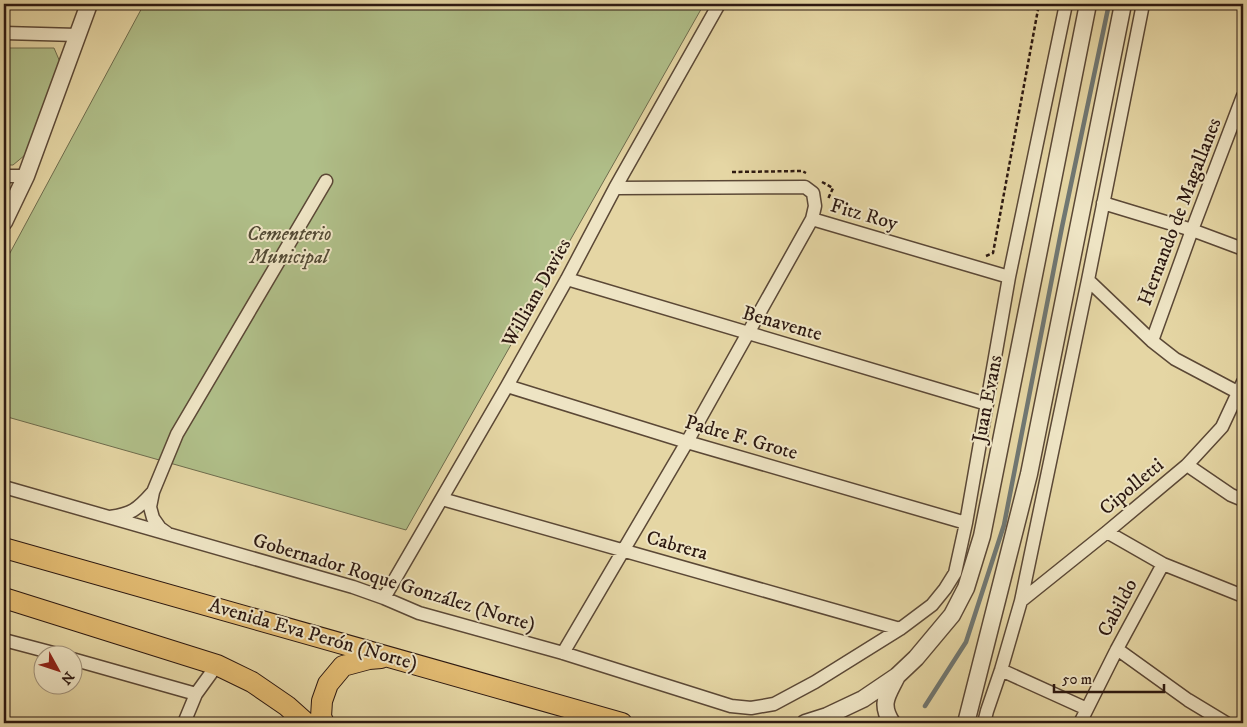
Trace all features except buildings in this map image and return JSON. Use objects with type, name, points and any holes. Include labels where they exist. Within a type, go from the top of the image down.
[{"type":"main road","name":"Avenida Eva Perón (Norte)","points":[[4,548],[622,723]]},
{"type":"main road","points":[[4,598],[217,665],[252,682],[287,706],[306,723]]},
{"type":"main road","points":[[324,723],[322,700],[328,684],[343,666],[369,659],[391,657]]},
{"type":"street","points":[[4,222],[26,176],[89,4]]},
{"type":"street","name":"William Davies","points":[[384,598],[507,386],[615,188],[719,4]]},
{"type":"street","name":"Juan Evans","points":[[774,704],[815,682],[900,629],[932,605],[955,573],[966,523],[1009,277],[1066,4]]},
{"type":"street","name":"Juan Evans","points":[[805,723],[827,716],[862,699],[897,676],[916,658],[952,615],[966,588],[982,536],[1088,4]]},
{"type":"street","points":[[965,722],[1029,474],[1123,4]]},
{"type":"street","points":[[984,723],[1002,670],[1021,601],[1143,4]]},
{"type":"street","points":[[4,33],[77,35]]},
{"type":"street","name":"Hernando de Magallanes","points":[[1152,341],[1243,96]]},
{"type":"street","points":[[4,176],[26,176]]},
{"type":"street","points":[[172,536],[160,528],[153,518],[150,507],[153,492],[177,434],[326,180]]},
{"type":"street","name":"Fitz Roy","points":[[615,188],[805,187],[813,193],[815,206],[812,220],[1009,277]]},
{"type":"street","points":[[1103,202],[1192,230],[1243,249]]},
{"type":"street","points":[[563,653],[687,442],[812,220]]},
{"type":"street","name":"Benavente","points":[[566,279],[987,404]]},
{"type":"street","points":[[1088,280],[1152,341],[1175,359],[1242,390]]},
{"type":"street","name":"Padre F. Grote","points":[[507,386],[687,442],[966,523]]},
{"type":"street","name":"Cipolletti","points":[[1021,601],[1187,465],[1222,427],[1242,390]]},
{"type":"street","points":[[1187,465],[1231,495],[1243,500]]},
{"type":"street","name":"Gobernador Roque González (Norte)","points":[[4,487],[353,587],[419,613],[563,653],[730,706],[751,708],[774,704]]},
{"type":"street","points":[[108,518],[131,512],[153,492]]},
{"type":"street","name":"Cabrera","points":[[442,499],[900,629]]},
{"type":"street","points":[[1107,532],[1163,564],[1243,596]]},
{"type":"street","name":"Cabildo","points":[[1080,723],[1163,564]]},
{"type":"street","points":[[4,640],[32,647]]},
{"type":"street","points":[[1117,649],[1188,700],[1226,723]]},
{"type":"street","points":[[82,662],[196,694]]},
{"type":"street","points":[[184,723],[196,694],[217,665]]},
{"type":"street","points":[[1002,670],[1087,708]]},
{"type":"street","points":[[892,723],[887,716],[885,700],[897,676]]},
{"type":"path","points":[[983,258],[993,253],[1039,4]]},
{"type":"path","points":[[726,172],[802,171],[810,176]]},
{"type":"path","points":[[817,180],[833,188],[826,205]]},
{"type":"green space","name":"Cementerio Municipal","points":[[144,4],[704,4],[406,530],[4,416],[4,264]]},
{"type":"green space","points":[[4,48],[54,48],[60,62],[25,155],[13,165],[4,165]]},
{"type":"waterway","points":[[925,706],[966,642],[1004,525],[1062,227],[1109,4]]}]
